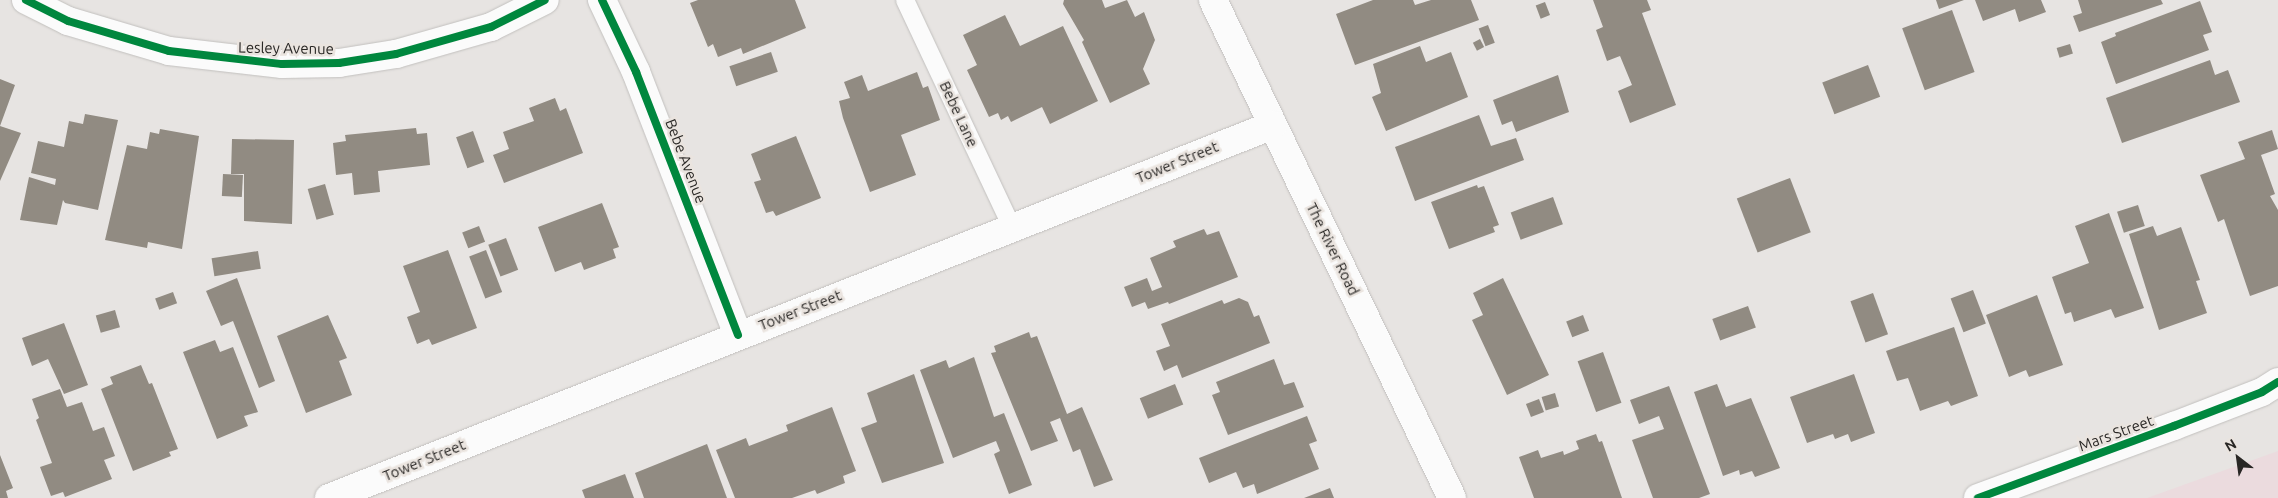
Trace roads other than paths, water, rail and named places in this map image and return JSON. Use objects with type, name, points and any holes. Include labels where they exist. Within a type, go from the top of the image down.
[{"type":"main road","name":"Lesley Avenue","points":[[26,0],[68,21],[169,51],[282,64],[339,63],[396,54],[491,27],[546,0]]},
{"type":"main road","name":"Bebe Avenue","points":[[602,0],[636,72],[738,335]]},
{"type":"main road","name":"The River Road","points":[[1213,0],[1452,498]]},
{"type":"main road","name":"Tower Street","points":[[329,498],[1012,227],[1273,126]]},
{"type":"main road","name":"Mars Street","points":[[1978,498],[2273,388]]},
{"type":"lane","name":"Bebe Lane","points":[[905,0],[1012,227]]}]
